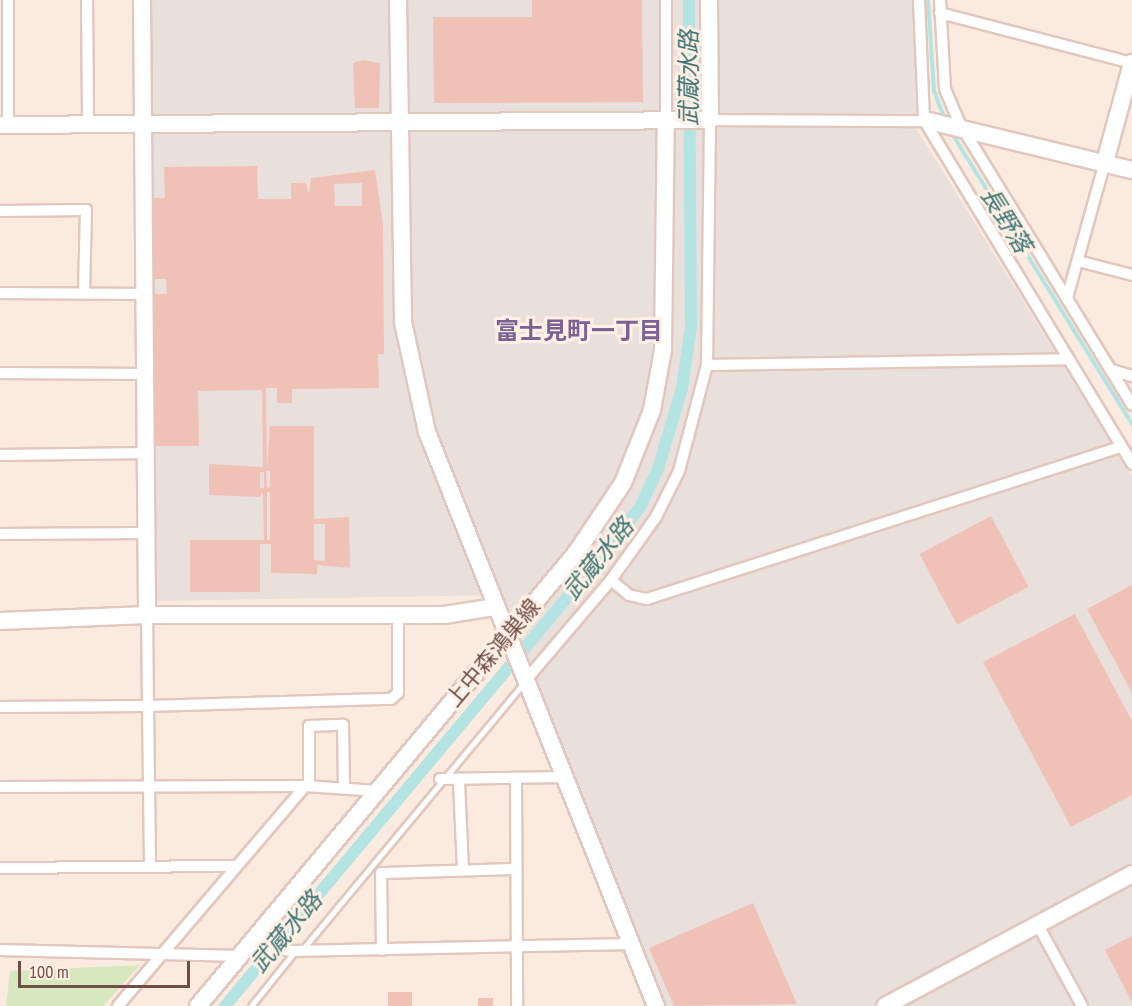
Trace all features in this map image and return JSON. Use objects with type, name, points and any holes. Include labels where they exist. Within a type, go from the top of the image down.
[{"type":"street","points":[[8,0],[4,37],[4,125],[142,126],[671,120],[926,121],[957,123],[1132,170]]},
{"type":"street","points":[[87,0],[88,125]]},
{"type":"street","points":[[142,0],[144,533],[150,866]]},
{"type":"street","points":[[398,0],[400,254],[411,369],[435,458],[656,1006]]},
{"type":"street","points":[[666,0],[671,120]]},
{"type":"street","points":[[522,676],[610,580],[656,517],[679,471],[707,365],[705,120],[710,0]]},
{"type":"street","points":[[919,0],[926,121],[1132,464]]},
{"type":"street","points":[[940,0],[945,89],[957,123],[1132,405]]},
{"type":"street","points":[[940,13],[1132,63],[1067,298]]},
{"type":"street","name":"上中森鴻巣線","points":[[198,1006],[250,950],[378,791],[509,643],[597,526],[629,471],[649,420],[665,325],[671,120]]},
{"type":"street","points":[[0,211],[86,210],[84,293]]},
{"type":"street","points":[[1078,261],[1132,275]]},
{"type":"street","points":[[0,293],[144,294]]},
{"type":"street","points":[[707,365],[1069,358]]},
{"type":"street","points":[[1112,370],[1132,376]]},
{"type":"street","points":[[0,373],[144,374]]},
{"type":"street","points":[[610,580],[629,595],[647,599],[1121,447]]},
{"type":"street","points":[[0,455],[144,453]]},
{"type":"street","points":[[0,534],[144,533]]},
{"type":"street","points":[[0,621],[147,615],[458,615],[495,607]]},
{"type":"street","points":[[0,707],[148,706],[391,699],[398,693],[398,616]]},
{"type":"street","points":[[118,1006],[307,786],[309,726],[343,725],[344,787]]},
{"type":"street","points":[[440,779],[459,782],[565,777]]},
{"type":"street","points":[[516,781],[517,1006]]},
{"type":"street","points":[[459,782],[463,869]]},
{"type":"street","points":[[0,787],[307,786],[378,791]]},
{"type":"street","points":[[0,868],[236,866]]},
{"type":"street","points":[[382,950],[381,873],[516,869]]},
{"type":"street","points":[[885,1006],[1039,927],[1132,874]]},
{"type":"street","points":[[1039,927],[1082,1006]]},
{"type":"street","points":[[0,950],[166,952],[382,950],[632,944]]},
{"type":"lane","points":[[251,1006],[440,779],[522,676]]},
{"type":"shaded area","points":[[150,0],[914,0],[916,128],[1132,477],[1132,1006],[666,1006],[498,595],[156,601]]},
{"type":"green space","points":[[140,965],[103,1006],[6,1006],[10,971]]},
{"type":"building","points":[[532,0],[642,0],[643,102],[434,103],[433,17],[532,17]]},
{"type":"building","points":[[363,60],[380,63],[379,108],[355,108],[353,63]]},
{"type":"building","points":[[257,166],[258,199],[291,199],[291,183],[306,183],[309,194],[311,178],[375,170],[383,225],[384,354],[378,354],[379,388],[292,389],[292,403],[277,403],[277,388],[266,388],[267,468],[270,426],[314,426],[314,519],[349,517],[350,568],[317,565],[317,574],[271,573],[271,544],[260,544],[260,592],[190,592],[190,540],[264,540],[263,492],[260,497],[209,495],[209,464],[263,467],[262,390],[198,391],[199,446],[154,446],[152,294],[167,294],[166,279],[152,279],[151,198],[165,198],[164,167]],"holes":[[[362,183],[362,206],[335,206],[334,184]],[[266,471],[270,471],[270,487],[267,488]],[[260,472],[264,472],[264,488],[260,488]],[[267,492],[270,492],[270,540],[267,540]],[[314,524],[325,524],[325,561],[314,560]]]},
{"type":"building","points":[[991,516],[1029,587],[957,625],[919,554]]},
{"type":"building","points":[[1132,585],[1132,693],[1087,609]]},
{"type":"building","points":[[1075,614],[1132,721],[1132,795],[1071,827],[983,662]]},
{"type":"building","points":[[753,903],[797,1004],[674,1006],[649,948]]},
{"type":"building","points":[[1132,936],[1132,1002],[1105,950]]},
{"type":"building","points":[[388,992],[412,992],[412,1006],[388,1006]]},
{"type":"building","points":[[478,998],[493,998],[493,1006],[478,1006]]},
{"type":"waterway","name":"武蔵水路","points":[[225,1006],[596,563],[640,507],[658,469],[682,388],[691,327],[689,0]]},
{"type":"waterway","name":"長野落","points":[[928,0],[934,91],[945,120]]},
{"type":"waterway","name":"長野落","points":[[951,132],[1132,424]]},
{"type":"district","name":"富士見町一丁目","points":[[579,331]]}]
